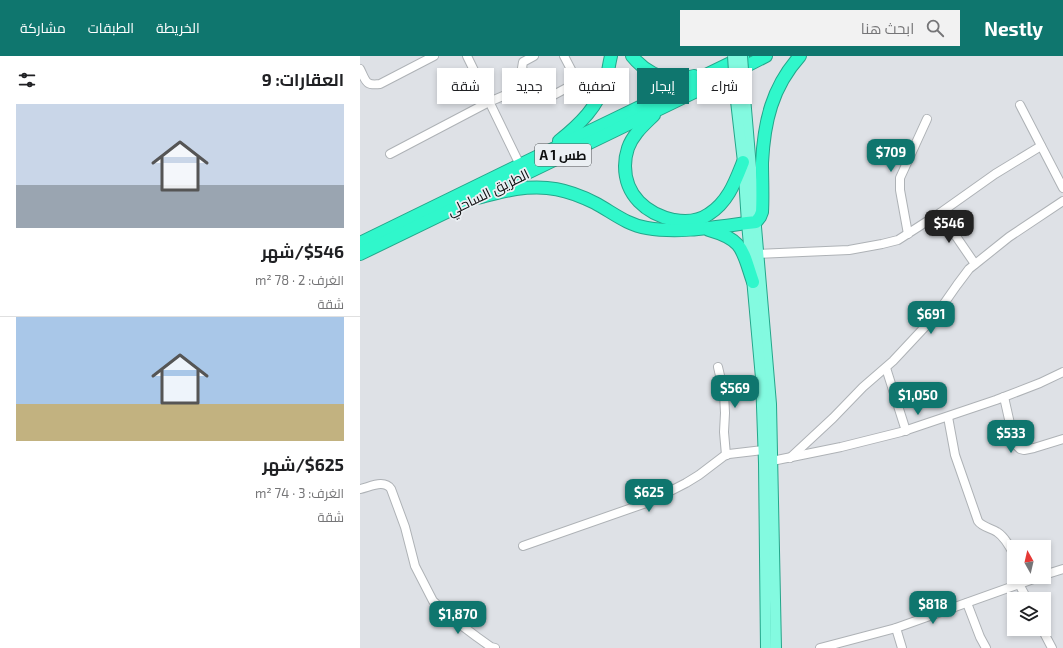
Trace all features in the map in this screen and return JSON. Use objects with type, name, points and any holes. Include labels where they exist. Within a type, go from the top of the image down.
[{"type":"highway","points":[[544,154],[578,125],[591,110],[601,94],[611,56]]},
{"type":"highway","points":[[632,56],[643,68],[654,74],[667,78],[679,79],[697,75]]},
{"type":"highway","name":"الطريق الساحلي","points":[[722,68],[746,56]]},
{"type":"highway","name":"الطريق الساحلي","points":[[360,254],[714,83],[766,56]]},
{"type":"highway","points":[[477,198],[515,189],[548,187],[575,194],[596,204],[616,217],[631,224],[645,228],[660,230],[704,228],[751,222],[760,217],[762,212],[762,164],[764,133],[768,113],[781,82],[800,56]]},
{"type":"highway","name":"الطريق الساحلي","points":[[360,243],[697,80]]},
{"type":"highway","points":[[660,108],[636,133],[629,144],[626,156],[626,173],[629,187],[641,204],[653,213],[682,222],[708,215],[725,199],[734,185],[743,162]]},
{"type":"highway","points":[[704,228],[721,233],[734,240],[739,245],[743,252],[753,282]]},
{"type":"main road","points":[[733,56],[735,68]]},
{"type":"main road","points":[[742,56],[742,68]]},
{"type":"main road","points":[[741,104],[743,162],[751,222],[758,254],[771,397],[776,648]]},
{"type":"main road","points":[[741,104],[761,378],[766,648]]},
{"type":"street","points":[[360,69],[366,82],[371,85],[380,84],[434,56]]},
{"type":"street","points":[[467,56],[473,68]]},
{"type":"street","points":[[522,68],[523,62],[534,56]]},
{"type":"street","points":[[556,94],[576,83],[576,79],[564,56]]},
{"type":"street","points":[[390,154],[485,104]]},
{"type":"street","points":[[490,104],[520,165]]},
{"type":"street","points":[[1020,104],[1063,188]]},
{"type":"street","points":[[908,234],[900,190],[900,178],[927,119]]},
{"type":"street","points":[[758,254],[849,250],[898,240],[940,213],[995,174],[1041,146]]},
{"type":"street","points":[[790,458],[863,387],[886,368],[936,315],[956,285],[969,269],[1009,237],[1063,201]]},
{"type":"street","points":[[940,213],[975,264]]},
{"type":"street","points":[[718,367],[724,393],[724,432],[726,455]]},
{"type":"street","points":[[886,368],[906,431]]},
{"type":"street","points":[[772,461],[876,439],[906,431],[1004,397],[1063,372]]},
{"type":"street","points":[[1004,397],[1014,437],[1017,446],[1020,449],[1024,450],[1034,448],[1063,439]]},
{"type":"street","points":[[948,417],[955,455],[978,521],[980,524],[999,533],[1007,544]]},
{"type":"street","points":[[523,546],[649,502],[686,483],[726,455],[763,450]]},
{"type":"street","points":[[360,489],[380,484],[389,486],[404,527],[415,566],[433,601],[443,611],[477,637],[491,647],[495,648]]},
{"type":"street","points":[[1051,573],[1063,569]]},
{"type":"street","points":[[820,648],[896,628],[967,603],[1014,584]]},
{"type":"street","points":[[967,603],[980,637],[986,648]]},
{"type":"street","points":[[896,628],[902,648]]},
{"type":"street","points":[[1046,636],[1052,648]]}]
